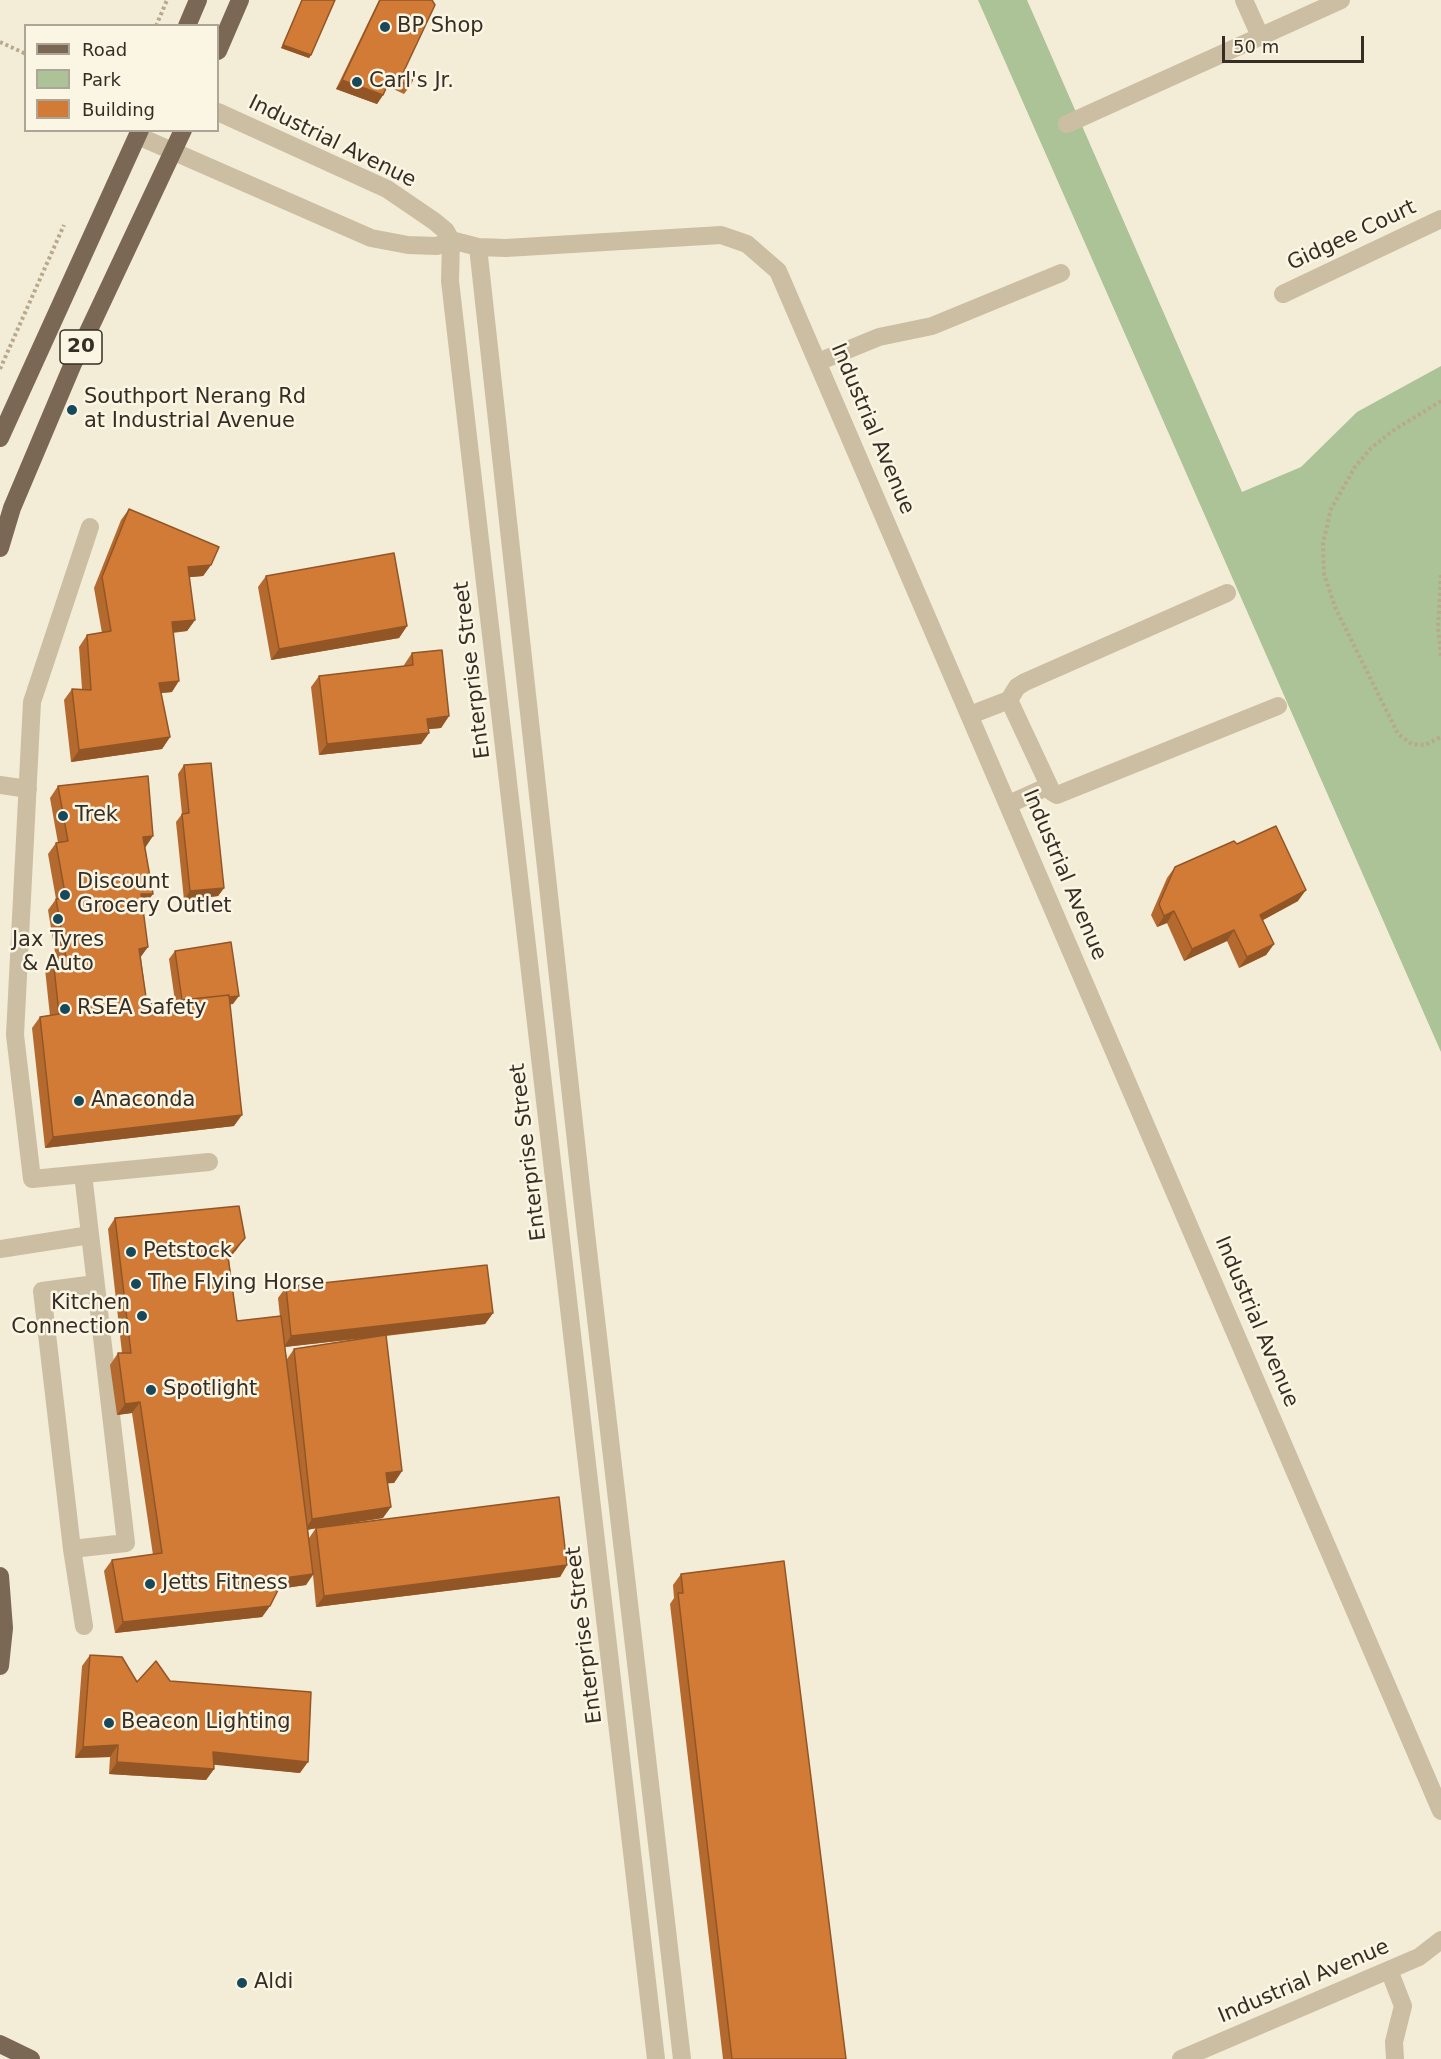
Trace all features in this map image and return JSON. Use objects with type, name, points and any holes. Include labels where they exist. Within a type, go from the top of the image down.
[{"type":"main road","points":[[188,24],[198,0]]},
{"type":"main road","points":[[219,49],[240,0]]},
{"type":"main road","name":"20","points":[[0,548],[12,508],[72,366],[182,132]]},
{"type":"main road","name":"20","points":[[0,438],[139,133]]},
{"type":"main road","points":[[0,1576],[0,1666]]},
{"type":"main road","points":[[0,2044],[31,2059]]},
{"type":"street","points":[[1244,0],[1260,36]]},
{"type":"street","points":[[1067,124],[1341,0]]},
{"type":"street","name":"Industrial Avenue","points":[[219,111],[387,189],[434,221],[446,231],[451,240]]},
{"type":"street","name":"Industrial Avenue","points":[[139,133],[174,151],[371,238],[408,245],[437,246],[451,240],[478,247],[506,248],[711,234],[733,238],[758,252],[778,271],[1441,1811]]},
{"type":"street","name":"Gidgee Court","points":[[1283,294],[1441,219]]},
{"type":"street","name":"Enterprise Street","points":[[451,240],[450,281],[656,2059]]},
{"type":"street","points":[[478,247],[586,1233],[682,2059]]},
{"type":"street","points":[[818,362],[879,337],[932,326],[1061,273]]},
{"type":"street","points":[[90,527],[32,702],[15,1035],[32,1179],[209,1162]]},
{"type":"street","points":[[970,715],[1009,700],[1017,687],[1025,682],[1227,593]]},
{"type":"street","points":[[1009,700],[1052,792],[1063,795],[1278,706]]},
{"type":"street","points":[[0,785],[28,789]]},
{"type":"street","points":[[1008,804],[1049,786]]},
{"type":"street","points":[[72,1549],[126,1543],[83,1174]]},
{"type":"street","points":[[0,1249],[90,1235]]},
{"type":"street","points":[[84,1626],[72,1549],[42,1290],[95,1284]]},
{"type":"street","name":"Industrial Avenue","points":[[1181,2059],[1419,1958],[1441,1940]]},
{"type":"street","points":[[1389,1970],[1403,2006],[1394,2042],[1395,2059]]},
{"type":"path","points":[[157,24],[167,0]]},
{"type":"path","points":[[0,42],[24,53]]},
{"type":"path","points":[[0,369],[64,225]]},
{"type":"path","points":[[1441,401],[1394,430],[1371,448],[1355,467],[1331,509],[1323,543],[1324,574],[1335,607],[1398,734],[1412,744],[1425,745],[1441,736]]},
{"type":"path","points":[[1441,575],[1438,628],[1441,656]]},
{"type":"green space","points":[[978,0],[1027,0],[1242,492],[1301,467],[1357,412],[1441,366],[1441,1052]]},
{"type":"building","points":[[302,0],[335,0],[311,55],[283,45]]},
{"type":"building","points":[[380,0],[432,0],[435,5],[403,73],[413,78],[410,86],[391,77],[383,95],[342,80]]},
{"type":"building","points":[[129,509],[219,547],[211,565],[188,567],[195,620],[172,622],[179,681],[159,683],[170,737],[79,750],[72,689],[91,690],[87,635],[111,631],[102,577]]},
{"type":"building","points":[[394,553],[407,626],[279,649],[266,576]]},
{"type":"building","points":[[442,650],[449,716],[427,719],[429,733],[327,744],[319,676],[413,665],[412,653]]},
{"type":"building","points":[[211,763],[224,888],[190,891],[182,814],[189,813],[184,765]]},
{"type":"building","points":[[148,776],[153,836],[143,837],[153,894],[141,894],[148,947],[139,949],[147,1004],[229,995],[242,1115],[53,1137],[40,1017],[59,1014],[53,958],[66,958],[56,899],[66,899],[56,843],[68,841],[58,786]]},
{"type":"building","points":[[1276,826],[1306,890],[1260,915],[1274,944],[1247,957],[1234,930],[1192,949],[1174,911],[1164,916],[1159,904],[1175,867],[1234,841],[1237,844]]},
{"type":"building","points":[[231,942],[239,996],[182,1000],[175,951]]},
{"type":"building","points":[[239,1206],[245,1238],[228,1257],[237,1321],[281,1316],[313,1574],[284,1578],[270,1606],[123,1622],[112,1560],[162,1553],[140,1402],[125,1404],[118,1353],[131,1353],[115,1218]]},
{"type":"building","points":[[487,1265],[493,1313],[291,1336],[286,1287]]},
{"type":"building","points":[[386,1335],[402,1471],[386,1473],[391,1507],[312,1519],[294,1349]]},
{"type":"building","points":[[559,1497],[567,1565],[324,1596],[316,1528]]},
{"type":"building","points":[[784,1561],[846,2059],[732,2059],[678,1593],[683,1593],[681,1574]]},
{"type":"building","points":[[90,1655],[122,1657],[137,1682],[156,1661],[170,1681],[311,1692],[308,1762],[213,1752],[214,1769],[117,1762],[118,1745],[83,1747]]},
{"type":"place","name":"BP Shop","points":[[385,27]]},
{"type":"place","name":"Carl's Jr.","points":[[357,82]]},
{"type":"place","name":"Southport Nerang Rd at Industrial Avenue","points":[[72,410]]},
{"type":"place","name":"Trek","points":[[63,816]]},
{"type":"place","name":"Discount Grocery Outlet","points":[[65,895]]},
{"type":"place","name":"Jax Tyres & Auto","points":[[58,919]]},
{"type":"place","name":"RSEA Safety","points":[[65,1009]]},
{"type":"place","name":"Anaconda","points":[[79,1101]]},
{"type":"place","name":"Petstock","points":[[131,1252]]},
{"type":"place","name":"The Flying Horse","points":[[136,1284]]},
{"type":"place","name":"Kitchen Connection","points":[[142,1316]]},
{"type":"place","name":"Spotlight","points":[[151,1390]]},
{"type":"place","name":"Jetts Fitness","points":[[150,1584]]},
{"type":"place","name":"Beacon Lighting","points":[[109,1723]]},
{"type":"place","name":"Aldi","points":[[242,1983]]}]
